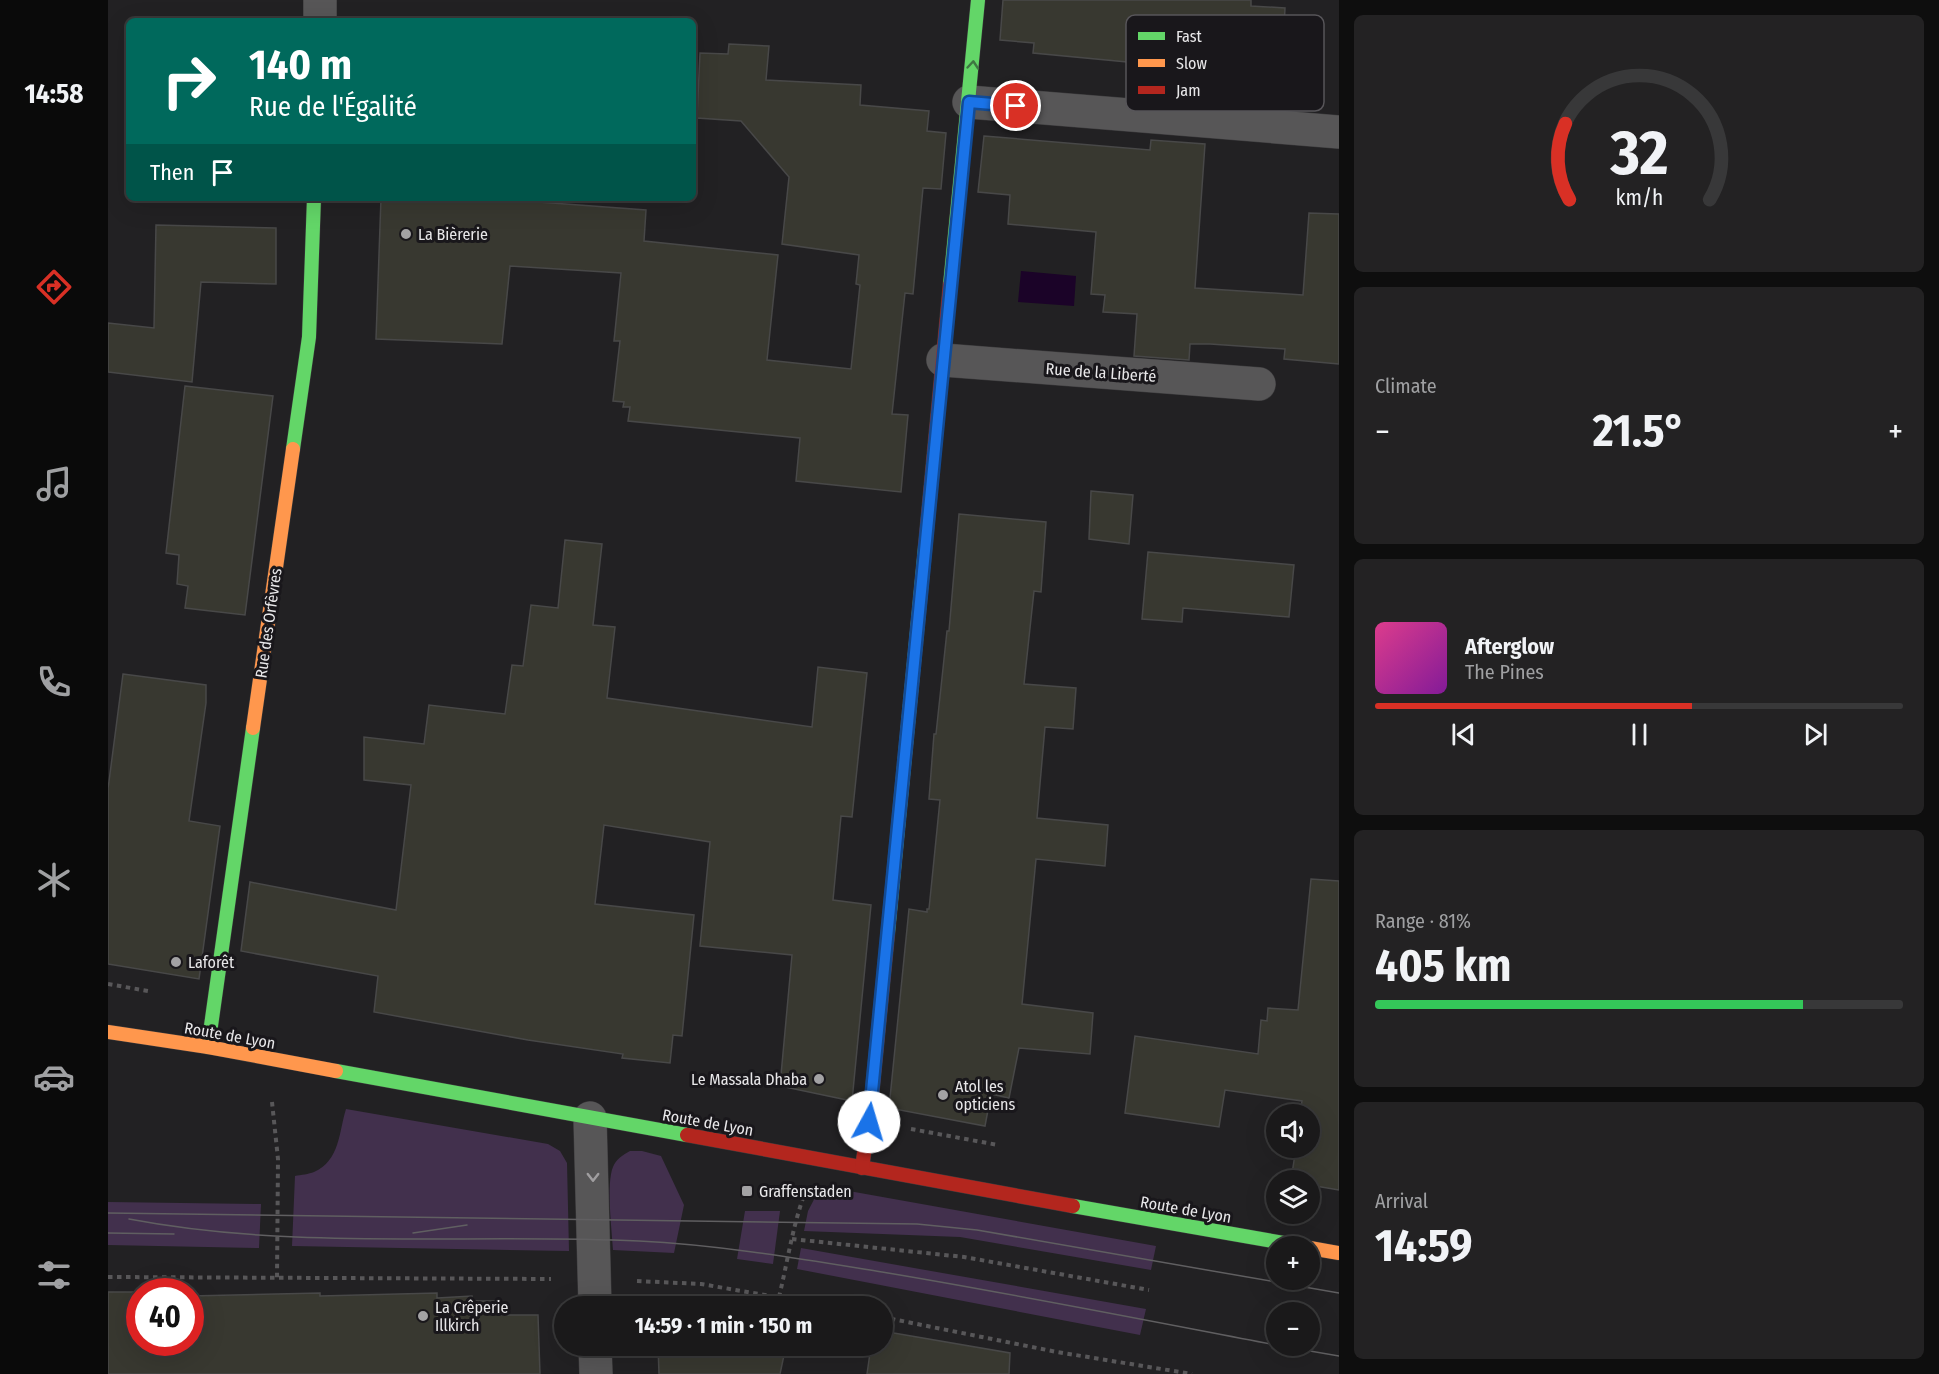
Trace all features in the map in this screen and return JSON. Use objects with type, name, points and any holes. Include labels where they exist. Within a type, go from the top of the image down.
[{"type":"street","points":[[320,0],[320,18]]},
{"type":"street","points":[[862,1168],[873,1092],[978,0]]},
{"type":"street","points":[[969,102],[1339,132]]},
{"type":"street","name":"Rue des Orfèvres","points":[[208,1047],[308,347],[314,201]]},
{"type":"street","name":"Rue de la Liberté","points":[[943,360],[1259,384]]},
{"type":"street","name":"Route de Lyon","points":[[108,1032],[208,1047],[862,1168],[1266,1240]]},
{"type":"street","points":[[590,1118],[595,1293]]},
{"type":"street","points":[[1320,1250],[1339,1253]]},
{"type":"path","points":[[276,1060],[271,1108],[278,1159],[277,1278]]},
{"type":"path","points":[[779,1296],[792,1239],[964,1257],[1149,1290]]},
{"type":"path","points":[[108,1277],[277,1278],[595,1293],[700,1284],[773,1296]]},
{"type":"path","points":[[893,1319],[1057,1352],[1192,1374]]},
{"type":"shaded area","points":[[1021,271],[1076,276],[1074,306],[1018,302]]},
{"type":"shaded area","points":[[346,1109],[548,1144],[560,1151],[567,1163],[569,1251],[292,1246],[295,1176],[314,1172],[329,1161],[337,1145]]},
{"type":"shaded area","points":[[630,1151],[642,1151],[661,1156],[684,1205],[674,1253],[613,1250],[611,1174],[616,1162]]},
{"type":"shaded area","points":[[821,1186],[1156,1246],[1151,1270],[960,1237],[804,1231],[808,1211]]},
{"type":"shaded area","points":[[108,1202],[261,1204],[259,1248],[108,1245]]},
{"type":"shaded area","points":[[745,1211],[780,1211],[773,1264],[737,1259]]},
{"type":"shaded area","points":[[801,1248],[1146,1309],[1140,1335],[797,1269]]},
{"type":"building","points":[[1003,0],[1251,0],[1251,6],[1285,8],[1285,15],[1126,15],[1126,62],[1033,53],[1034,43],[1000,40]]},
{"type":"building","points":[[729,44],[769,46],[766,80],[861,85],[860,105],[929,111],[927,131],[946,133],[941,189],[923,188],[913,294],[905,293],[892,414],[908,415],[901,492],[796,481],[800,438],[628,421],[630,407],[623,407],[624,402],[613,401],[620,341],[614,341],[621,273],[510,266],[502,344],[376,339],[381,201],[524,201],[646,210],[644,241],[778,255],[767,360],[851,369],[860,285],[856,284],[859,255],[782,244],[789,177],[741,121],[697,118],[700,53],[728,54]]},
{"type":"building","points":[[984,136],[1150,150],[1151,140],[1205,144],[1195,288],[1303,295],[1309,213],[1339,214],[1339,364],[1284,359],[1285,349],[1210,344],[1190,344],[1189,360],[1134,356],[1137,314],[1103,312],[1105,295],[1091,294],[1096,232],[1008,224],[1010,195],[978,192]]},
{"type":"building","points":[[156,225],[276,228],[276,284],[201,282],[192,382],[108,372],[108,323],[154,328]]},
{"type":"building","points":[[185,386],[273,396],[245,615],[185,608],[188,586],[177,584],[179,555],[166,553]]},
{"type":"building","points":[[1091,491],[1133,495],[1129,544],[1089,539]]},
{"type":"building","points":[[959,514],[1046,522],[1041,592],[1034,591],[1024,684],[1076,688],[1073,729],[1045,727],[1037,818],[1108,825],[1105,866],[1036,859],[1022,1004],[1093,1013],[1090,1054],[1019,1048],[1009,1098],[991,1094],[985,1126],[889,1108],[909,909],[927,912],[929,909],[940,800],[929,799],[934,734],[936,734],[947,631],[949,631]]},
{"type":"building","points":[[565,540],[602,544],[593,625],[615,627],[607,698],[812,727],[818,667],[867,673],[852,817],[841,816],[833,900],[871,905],[852,1101],[780,1086],[792,955],[700,946],[710,842],[604,825],[595,904],[694,915],[682,1036],[673,1035],[670,1063],[622,1058],[623,1054],[528,1040],[374,1012],[378,976],[241,951],[250,882],[396,910],[411,785],[364,780],[364,737],[424,744],[429,705],[505,714],[512,665],[523,666],[531,605],[558,608]]},
{"type":"building","points":[[1148,552],[1294,565],[1289,617],[1183,608],[1182,622],[1142,619]]},
{"type":"building","points":[[123,674],[206,685],[206,703],[189,821],[220,826],[199,979],[108,964],[108,789]]},
{"type":"building","points":[[1311,879],[1339,881],[1339,1190],[1320,1187],[1320,1170],[1293,1170],[1294,1158],[1320,1158],[1320,1104],[1302,1104],[1302,1101],[1225,1090],[1219,1127],[1125,1113],[1135,1036],[1258,1054],[1261,1020],[1267,1021],[1268,1008],[1298,1010]]},
{"type":"building","points":[[108,1292],[126,1292],[126,1356],[204,1356],[204,1296],[437,1293],[437,1298],[472,1296],[472,1301],[499,1301],[500,1315],[538,1315],[540,1374],[108,1374]]},
{"type":"building","points":[[893,1333],[1010,1353],[1009,1374],[867,1374],[870,1356],[893,1356]]},
{"type":"building","points":[[658,1356],[784,1356],[780,1374],[659,1374]]},
{"type":"tram line","points":[[108,1213],[917,1224],[977,1230],[1339,1293]]},
{"type":"tram line","points":[[129,1219],[192,1229],[256,1235],[383,1239],[575,1239],[639,1241],[731,1249],[931,1280],[1266,1343]]},
{"type":"tram line","points":[[413,1233],[467,1225]]},
{"type":"tram line","points":[[108,1233],[174,1234]]},
{"type":"tram line","points":[[1320,1353],[1339,1356]]},
{"type":"traffic: fast","points":[[950,285],[978,0]]},
{"type":"traffic: fast","points":[[293,449],[309,337],[314,201]]},
{"type":"traffic: fast","points":[[888,932],[925,548]]},
{"type":"traffic: fast","points":[[208,1047],[253,728]]},
{"type":"traffic: fast","points":[[336,1071],[687,1135]]},
{"type":"traffic: fast","points":[[1073,1206],[1266,1240]]},
{"type":"traffic: slow","points":[[253,728],[293,449]]},
{"type":"traffic: slow","points":[[108,1032],[208,1047],[336,1071]]},
{"type":"traffic: slow","points":[[1320,1250],[1339,1253]]},
{"type":"traffic: jam","points":[[925,548],[950,285]]},
{"type":"traffic: jam","points":[[862,1168],[871,1104],[888,932]]},
{"type":"traffic: jam","points":[[687,1135],[1073,1206]]},
{"type":"place","name":"La Bièrerie","points":[[406,234]]},
{"type":"place","name":"Laforêt","points":[[176,962]]},
{"type":"place","name":"Le Massala Dhaba","points":[[819,1079]]},
{"type":"place","name":"Atol les opticiens","points":[[943,1095]]},
{"type":"place","name":"Graffenstaden","points":[[747,1191]]},
{"type":"place","name":"La Crêperie Illkirch","points":[[423,1316]]},
{"type":"route","points":[[869,1122],[969,102],[1016,106]]}]
